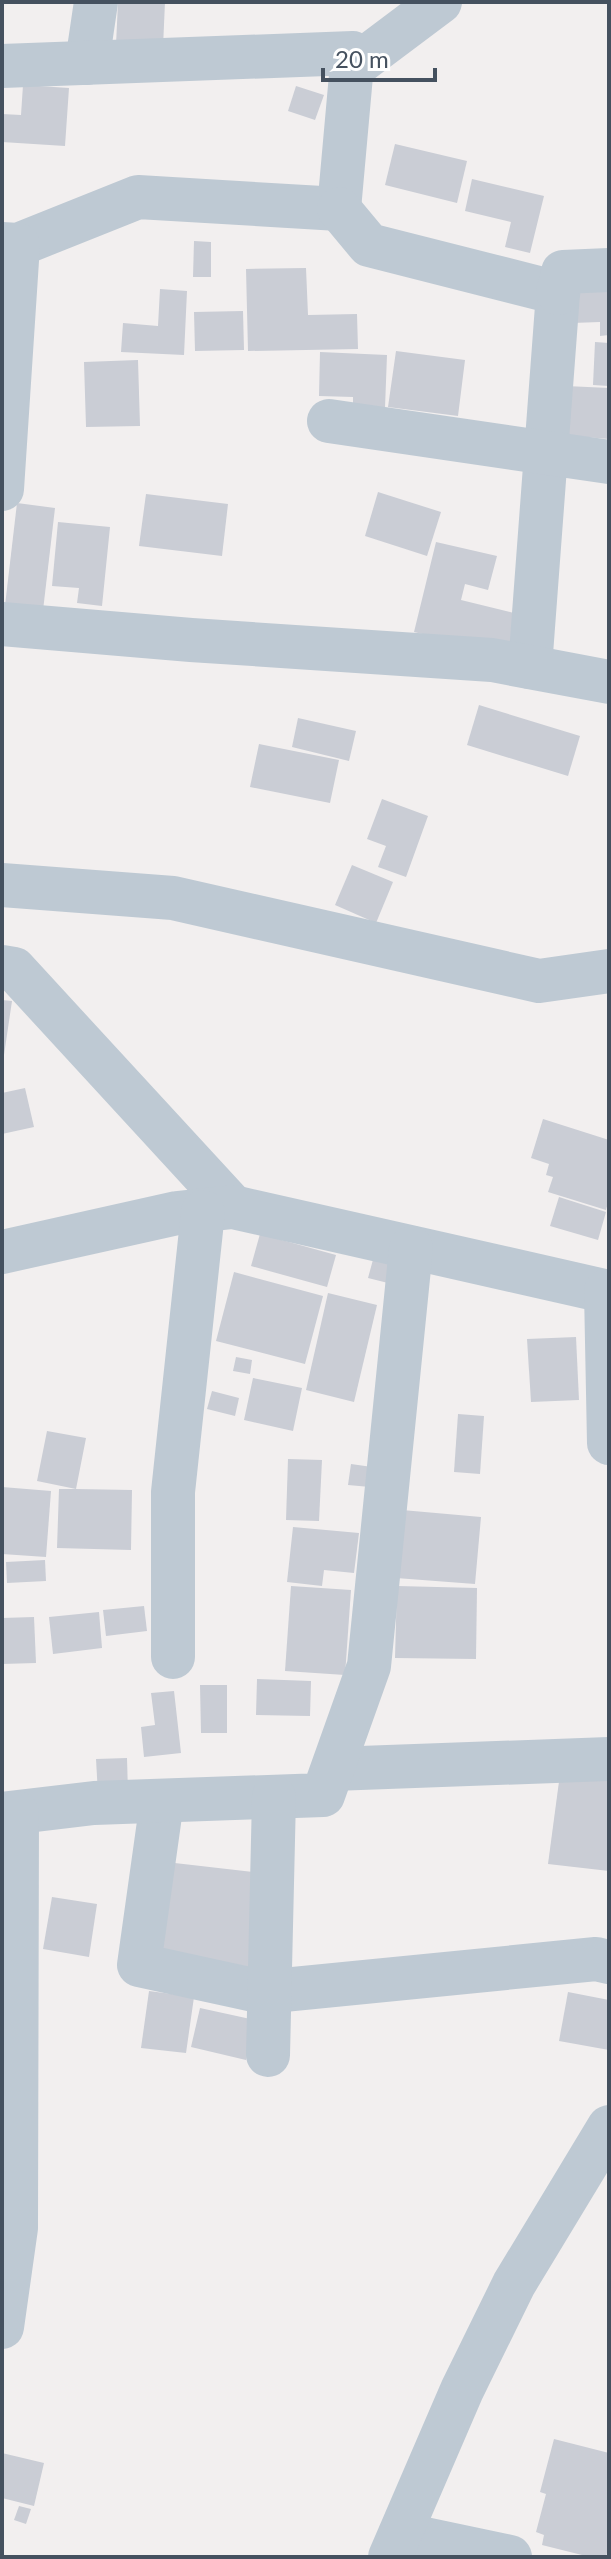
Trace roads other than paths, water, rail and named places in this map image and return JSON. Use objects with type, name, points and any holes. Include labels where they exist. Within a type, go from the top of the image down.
[{"type":"street","points":[[87,63],[96,2]]},
{"type":"street","points":[[352,68],[440,2]]},
{"type":"street","points":[[2,66],[353,53],[339,209],[369,245],[558,293]]},
{"type":"street","points":[[2,489],[10,245],[138,197],[339,209]]},
{"type":"street","points":[[530,667],[558,293],[563,272],[609,270]]},
{"type":"street","points":[[329,421],[609,462]]},
{"type":"street","points":[[2,624],[492,660],[609,682]]},
{"type":"street","points":[[2,885],[173,898],[539,981],[609,971]]},
{"type":"street","points":[[2,967],[14,969],[218,1210],[173,1492],[173,1657]]},
{"type":"street","points":[[2,1252],[177,1213],[218,1210],[411,1248],[608,1292],[609,1443]]},
{"type":"street","points":[[2,2327],[16,2228],[9,1814],[94,1803],[323,1795],[369,1666],[411,1248]]},
{"type":"street","points":[[333,1769],[609,1759]]},
{"type":"street","points":[[268,2055],[274,1797]]},
{"type":"street","points":[[162,1801],[139,1965],[270,1991],[596,1959],[609,1962]]},
{"type":"street","points":[[510,2557],[396,2545],[462,2390],[514,2284],[609,2127]]}]
